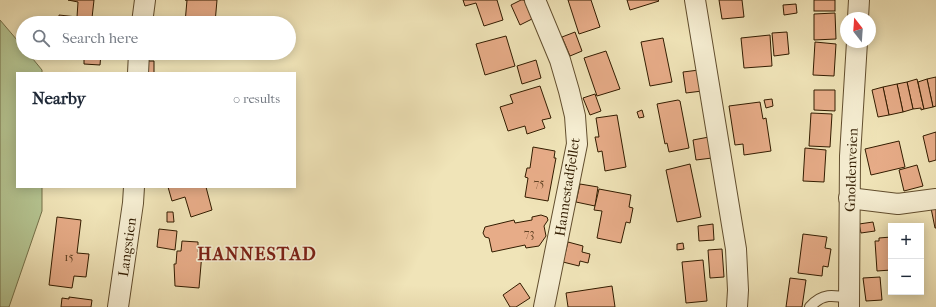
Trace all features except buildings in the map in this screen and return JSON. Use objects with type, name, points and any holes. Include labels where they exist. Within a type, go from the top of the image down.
[{"type":"street","points":[[143,16],[145,0]]},
{"type":"street","name":"Hannestadfjellet","points":[[535,0],[560,60],[575,116],[577,144],[544,307]]},
{"type":"street","points":[[695,0],[736,249],[738,290],[736,307]]},
{"type":"street","points":[[858,0],[858,12]]},
{"type":"street","name":"Gnoldenveien","points":[[849,303],[849,198],[856,48]]},
{"type":"street","points":[[138,72],[139,60]]},
{"type":"street","name":"Langstien","points":[[118,307],[134,188]]},
{"type":"street","points":[[849,198],[898,204],[936,199]]},
{"type":"lane","name":"Gnoldenveien","points":[[810,307],[820,297],[826,295],[849,303]]},
{"type":"green space","points":[[0,20],[16,39],[16,60],[34,60],[42,70],[42,72],[16,72],[16,188],[42,188],[42,211],[9,307],[0,307]]},
{"type":"district","name":"HANNESTAD","points":[[257,254]]}]
